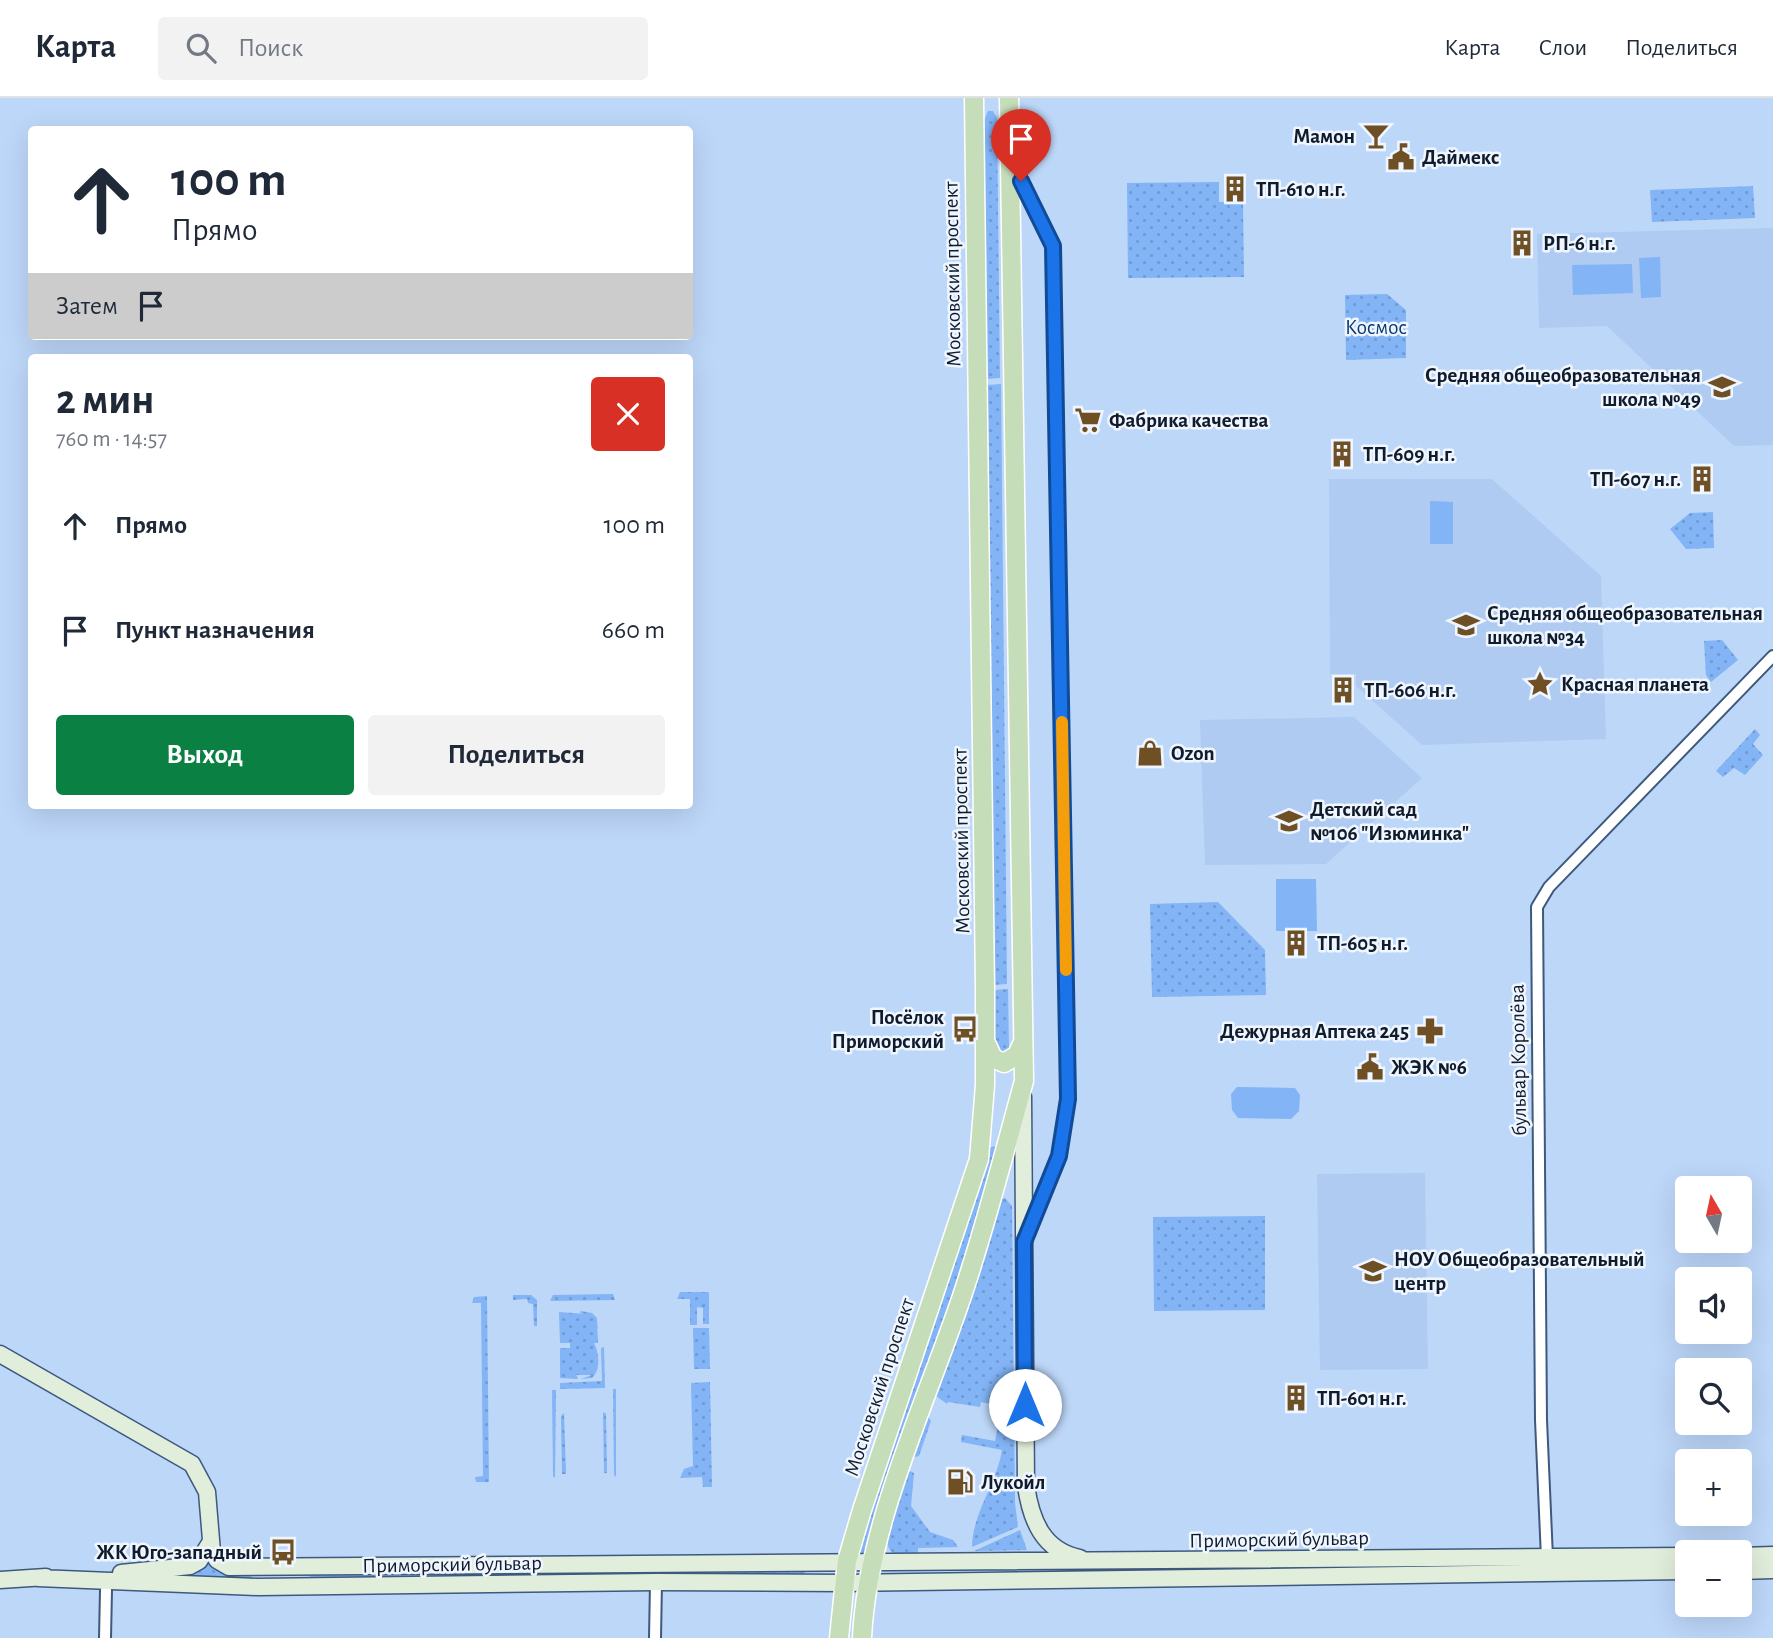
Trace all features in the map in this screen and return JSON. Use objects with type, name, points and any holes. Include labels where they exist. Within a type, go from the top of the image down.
[{"type":"main road","name":"Московский проспект","points":[[838,1638],[848,1562],[979,1159],[986,1043],[974,98]]},
{"type":"main road","points":[[1009,98],[1024,1081],[1026,1486],[1028,1505],[1042,1536],[1054,1548],[1071,1557],[1100,1562]]},
{"type":"main road","points":[[986,1043],[993,1058],[1004,1063],[1017,1055],[1022,1044]]},
{"type":"main road","points":[[862,1638],[871,1562],[963,1294],[1024,1081]]},
{"type":"main road","points":[[979,1159],[995,1133],[1004,1136],[1003,1153]]},
{"type":"main road","points":[[0,1353],[192,1464],[207,1492],[210,1543],[199,1561],[179,1569],[0,1580]]},
{"type":"main road","name":"Приморский бульвар","points":[[210,1543],[217,1560],[229,1567],[259,1569],[657,1563],[1675,1556]]},
{"type":"main road","points":[[1752,1556],[1773,1555]]},
{"type":"main road","points":[[656,1582],[657,1563]]},
{"type":"main road","points":[[258,1587],[259,1569]]},
{"type":"main road","points":[[1752,1571],[1773,1570]]},
{"type":"main road","name":"Приморский бульвар","points":[[38,1578],[258,1587],[656,1582],[867,1583],[1675,1571]]},
{"type":"street","points":[[1010,159],[1053,246],[1068,1099],[1059,1156],[1024,1242]]},
{"type":"street","name":"бульвар Королёва","points":[[1547,1558],[1540,1397],[1537,907],[1549,887],[1773,656]]},
{"type":"street","points":[[1023,1184],[1034,1194],[1049,1185]]},
{"type":"street","points":[[655,1638],[656,1582]]},
{"type":"street","points":[[105,1638],[106,1590]]},
{"type":"shaded area","name":"Средняя общеобразовательная школа №49","points":[[1773,228],[1773,445],[1734,446],[1607,326],[1539,328],[1537,234]]},
{"type":"shaded area","name":"Средняя общеобразовательная школа №34","points":[[1329,479],[1492,479],[1601,576],[1606,739],[1422,745],[1356,686],[1356,674],[1330,674]]},
{"type":"shaded area","name":"Детский сад №106 \"Изюминка\"","points":[[1354,717],[1422,778],[1326,864],[1205,865],[1200,720]]},
{"type":"shaded area","name":"НОУ Общеобразовательный центр","points":[[1425,1173],[1428,1369],[1320,1370],[1317,1174]]},
{"type":"green space","points":[[988,111],[993,111],[997,118],[1000,378],[987,379],[984,121]]},
{"type":"green space","points":[[1219,182],[1219,202],[1243,202],[1244,277],[1128,278],[1127,183]]},
{"type":"green space","points":[[1753,186],[1755,218],[1652,222],[1650,190]]},
{"type":"green space","points":[[1660,257],[1661,297],[1641,298],[1639,258]]},
{"type":"green space","points":[[1632,264],[1633,293],[1573,295],[1572,265]]},
{"type":"green space","name":"Космос","points":[[1387,294],[1406,310],[1406,358],[1346,360],[1345,295]]},
{"type":"green space","points":[[1001,384],[1007,984],[994,985],[987,385]]},
{"type":"green space","points":[[1430,501],[1453,502],[1453,544],[1430,544]]},
{"type":"green space","points":[[1713,512],[1714,548],[1686,549],[1670,529],[1690,513]]},
{"type":"green space","points":[[1722,640],[1738,660],[1711,682],[1706,675],[1704,641]]},
{"type":"green space","points":[[1755,729],[1760,735],[1753,744],[1763,755],[1745,775],[1734,768],[1723,777],[1716,771]]},
{"type":"green space","points":[[1276,879],[1316,879],[1317,931],[1276,931]]},
{"type":"green space","points":[[1218,902],[1265,950],[1266,995],[1152,997],[1150,904]]},
{"type":"green space","points":[[1008,989],[1009,1048],[1003,1057],[995,1047],[995,990]]},
{"type":"green space","points":[[1237,1087],[1295,1088],[1300,1095],[1299,1111],[1291,1119],[1238,1118],[1232,1110],[1231,1094]]},
{"type":"green space","points":[[995,1146],[998,1150],[962,1271],[865,1554],[862,1555],[859,1553],[860,1543],[961,1241],[986,1155],[991,1147]]},
{"type":"green space","points":[[1005,1198],[1012,1206],[1015,1503],[1018,1527],[972,1547],[976,1523],[1002,1450],[961,1442],[962,1435],[995,1441],[1002,1406],[981,1402],[980,1407],[947,1404],[932,1393],[998,1200]]},
{"type":"green space","points":[[1265,1216],[1265,1310],[1154,1311],[1153,1217]]},
{"type":"green space","points":[[680,1292],[709,1292],[709,1324],[703,1324],[703,1308],[697,1307],[697,1325],[690,1325],[690,1299],[677,1299]]},
{"type":"green space","points":[[613,1294],[615,1300],[550,1301],[553,1295]]},
{"type":"green space","points":[[513,1295],[531,1295],[537,1300],[537,1326],[534,1326],[533,1304],[528,1303],[527,1299],[513,1300]]},
{"type":"green space","points":[[487,1296],[489,1482],[476,1482],[475,1477],[483,1476],[481,1303],[472,1303],[474,1297]]},
{"type":"green space","points":[[559,1312],[587,1314],[580,1313],[592,1313],[597,1318],[598,1343],[594,1343],[598,1355],[597,1370],[592,1378],[581,1379],[592,1375],[576,1375],[578,1379],[560,1378],[560,1348],[570,1348],[570,1343],[560,1343]]},
{"type":"green space","points":[[693,1328],[709,1328],[710,1369],[694,1369]]},
{"type":"green space","points":[[604,1347],[605,1388],[560,1389],[560,1383],[602,1381],[601,1348]]},
{"type":"green space","points":[[710,1382],[712,1487],[703,1487],[702,1477],[680,1478],[684,1469],[693,1466],[691,1383]]},
{"type":"green space","points":[[613,1389],[616,1389],[616,1477],[614,1475]]},
{"type":"green space","points":[[552,1390],[556,1390],[555,1478],[553,1476]]},
{"type":"green space","points":[[603,1412],[606,1414],[607,1473],[604,1473]]},
{"type":"green space","points":[[564,1413],[566,1474],[562,1474],[561,1416]]},
{"type":"green space","points":[[927,1415],[931,1421],[919,1456],[915,1457],[913,1456]]},
{"type":"green space","points":[[908,1470],[914,1473],[911,1506],[930,1532],[953,1540],[958,1547],[918,1548],[918,1556],[897,1555],[889,1548],[887,1539],[891,1514]]},
{"type":"green space","points":[[1020,1530],[1027,1550],[974,1551]]},
{"type":"green space","points":[[206,1561],[225,1574],[249,1574],[253,1578],[187,1577]]},
{"type":"green space","points":[[805,1568],[805,1575],[663,1573],[664,1571]]},
{"type":"green space","points":[[648,1569],[648,1574],[310,1582],[310,1574]]},
{"type":"slow traffic","points":[[1062,722],[1066,970]]},
{"type":"place","name":"Мамон","points":[[1376,136]]},
{"type":"place","name":"Даймекс","points":[[1401,157]]},
{"type":"place","name":"ТП-610 н.г.","points":[[1235,189]]},
{"type":"place","name":"РП-6 н.г.","points":[[1522,243]]},
{"type":"place","name":"Средняя общеобразовательная школа №49","points":[[1722,387]]},
{"type":"place","name":"Фабрика качества","points":[[1088,420]]},
{"type":"place","name":"ТП-609 н.г.","points":[[1342,454]]},
{"type":"place","name":"ТП-607 н.г.","points":[[1702,479]]},
{"type":"place","name":"Средняя общеобразовательная школа №34","points":[[1466,625]]},
{"type":"place","name":"Красная планета","points":[[1540,684]]},
{"type":"place","name":"ТП-606 н.г.","points":[[1343,690]]},
{"type":"place","name":"Ozon","points":[[1150,753]]},
{"type":"place","name":"Детский сад №106 \"Изюминка\"","points":[[1289,821]]},
{"type":"place","name":"ТП-605 н.г.","points":[[1296,943]]},
{"type":"place","name":"Посёлок Приморский","points":[[965,1029]]},
{"type":"place","name":"Дежурная Аптека 245","points":[[1430,1031]]},
{"type":"place","name":"ЖЭК №6","points":[[1370,1067]]},
{"type":"place","name":"НОУ Общеобразовательный центр","points":[[1373,1271]]},
{"type":"place","name":"ТП-601 н.г.","points":[[1296,1398]]},
{"type":"place","name":"Лукойл","points":[[960,1482]]},
{"type":"place","name":"ЖК Юго-западный","points":[[283,1552]]},
{"type":"route","points":[[1021,181],[1053,246],[1057,346],[1068,1099],[1059,1156],[1024,1242],[1025,1405]]}]
